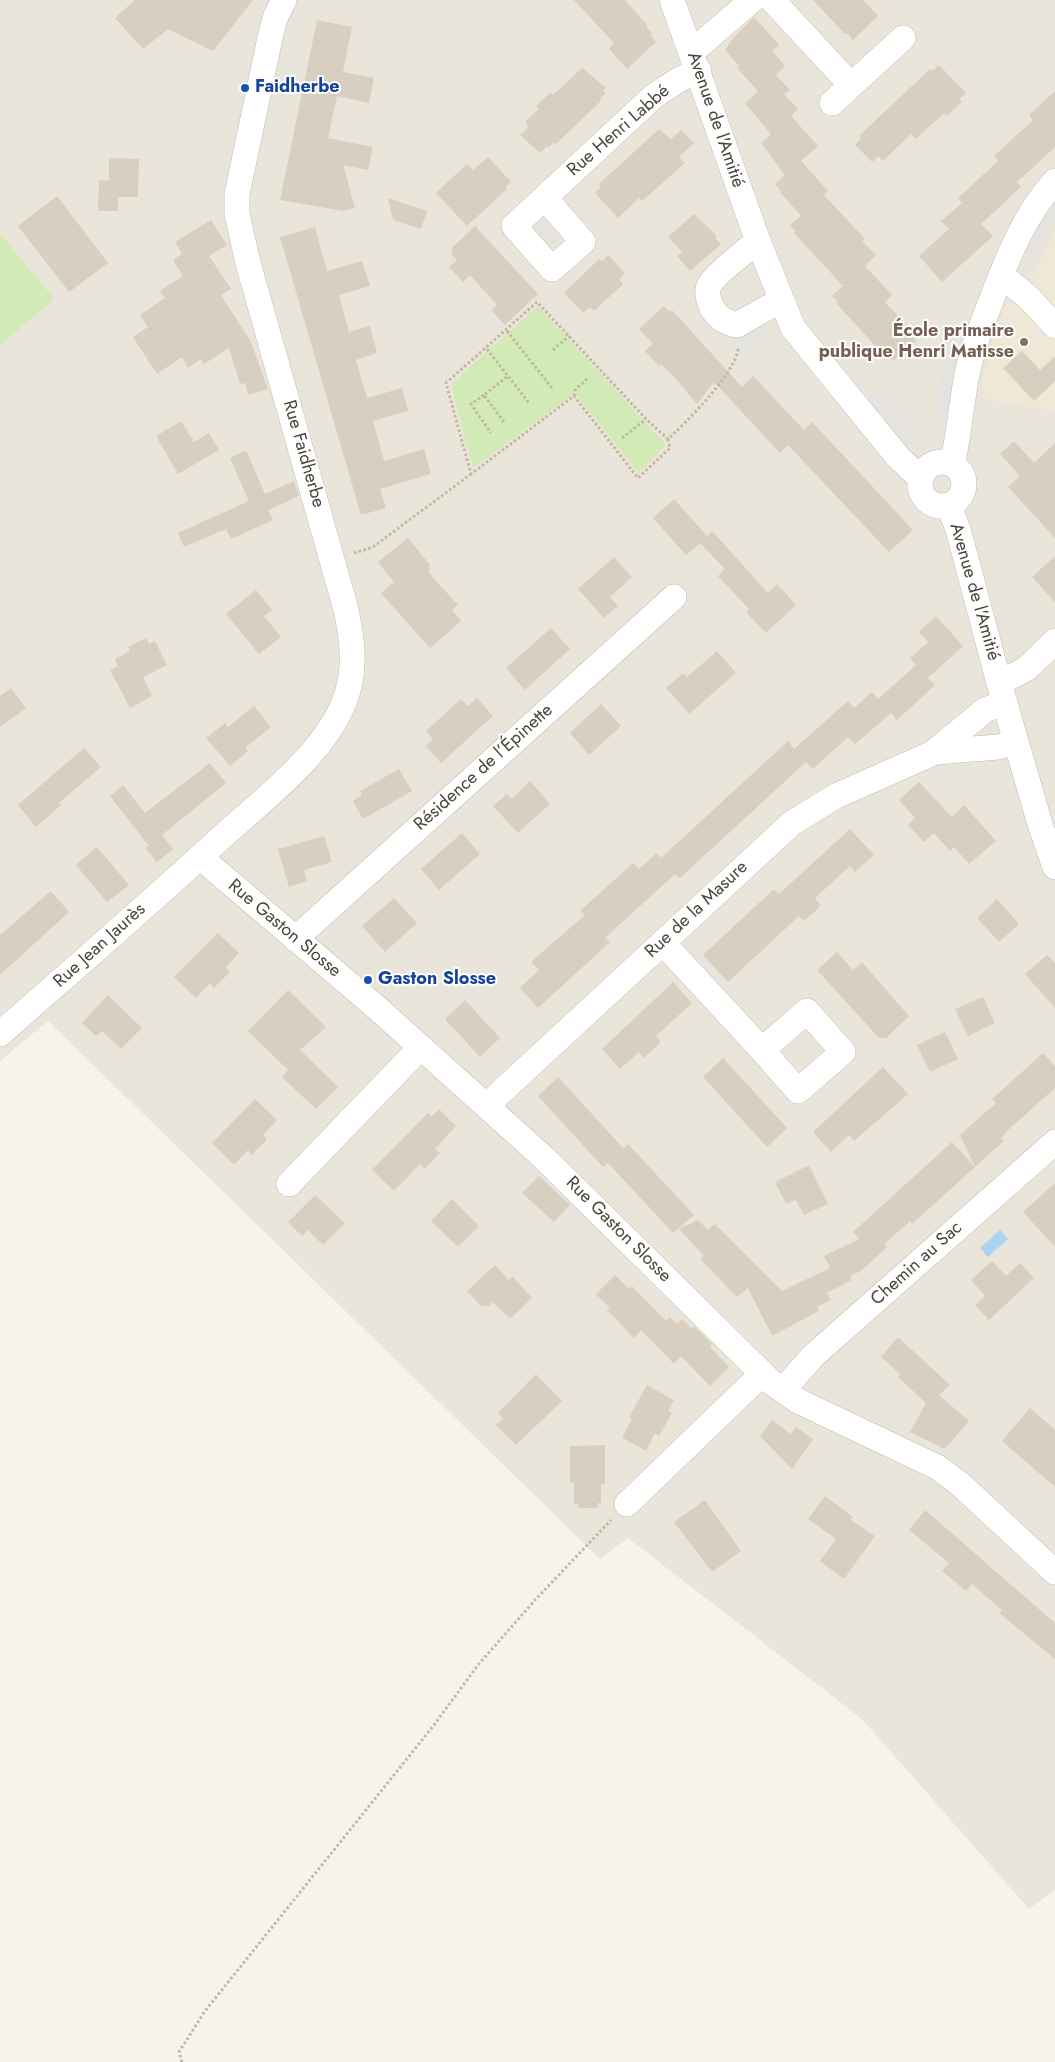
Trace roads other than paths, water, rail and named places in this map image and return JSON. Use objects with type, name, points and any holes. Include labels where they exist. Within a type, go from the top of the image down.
[{"type":"street","name":"Avenue de l'Amitié","points":[[672,0],[780,300],[800,338],[898,457],[920,478],[920,489],[926,500],[936,505],[948,505],[958,529],[999,683],[1040,824],[1055,867]]},
{"type":"street","name":"Rue Henri Labbé","points":[[544,198],[654,96],[680,79],[752,0]]},
{"type":"street","points":[[772,0],[851,85]]},
{"type":"street","name":"Rue Faidherbe","points":[[200,857],[310,754],[328,731],[343,705],[351,680],[353,643],[333,561],[248,263],[238,214],[240,176],[270,38],[281,1]]},
{"type":"street","points":[[832,103],[903,38]]},
{"type":"street","points":[[952,464],[958,440],[962,397],[970,357],[1001,275],[1030,215],[1055,181]]},
{"type":"street","points":[[758,241],[711,281],[708,286],[708,295],[714,310],[727,323],[737,325],[780,300]]},
{"type":"street","points":[[1001,275],[1028,297],[1055,326]]},
{"type":"street","points":[[920,478],[925,469],[933,463],[942,461],[952,464],[962,475],[963,490],[954,502],[948,505]]},
{"type":"street","name":"Résidence de l’Épinette","points":[[295,939],[674,597]]},
{"type":"street","name":"Rue de la Masure","points":[[487,1105],[792,823],[836,796],[933,752],[985,710],[999,683],[1052,644]]},
{"type":"street","name":"Rue de la Masure","points":[[933,752],[998,747],[1016,742]]},
{"type":"street","name":"Rue Gaston Slosse","points":[[200,857],[487,1105],[575,1186],[762,1374],[798,1400],[925,1460],[950,1475],[1055,1572]]},
{"type":"street","name":"Rue Jean Jaurès","points":[[0,1034],[200,857]]},
{"type":"street","points":[[662,942],[762,1050]]},
{"type":"street","points":[[289,1184],[421,1047]]},
{"type":"street","name":"Chemin au Sac","points":[[783,1390],[813,1356],[1055,1142]]},
{"type":"street","points":[[627,1504],[762,1374]]},
{"type":"water","points":[[1000,1230],[1008,1239],[988,1257],[980,1248]]},
{"type":"place","name":"Faidherbe","points":[[245,88]]},
{"type":"place","name":"École primaire publique Henri Matisse","points":[[1024,342]]},
{"type":"place","name":"Gaston Slosse","points":[[368,980]]}]
